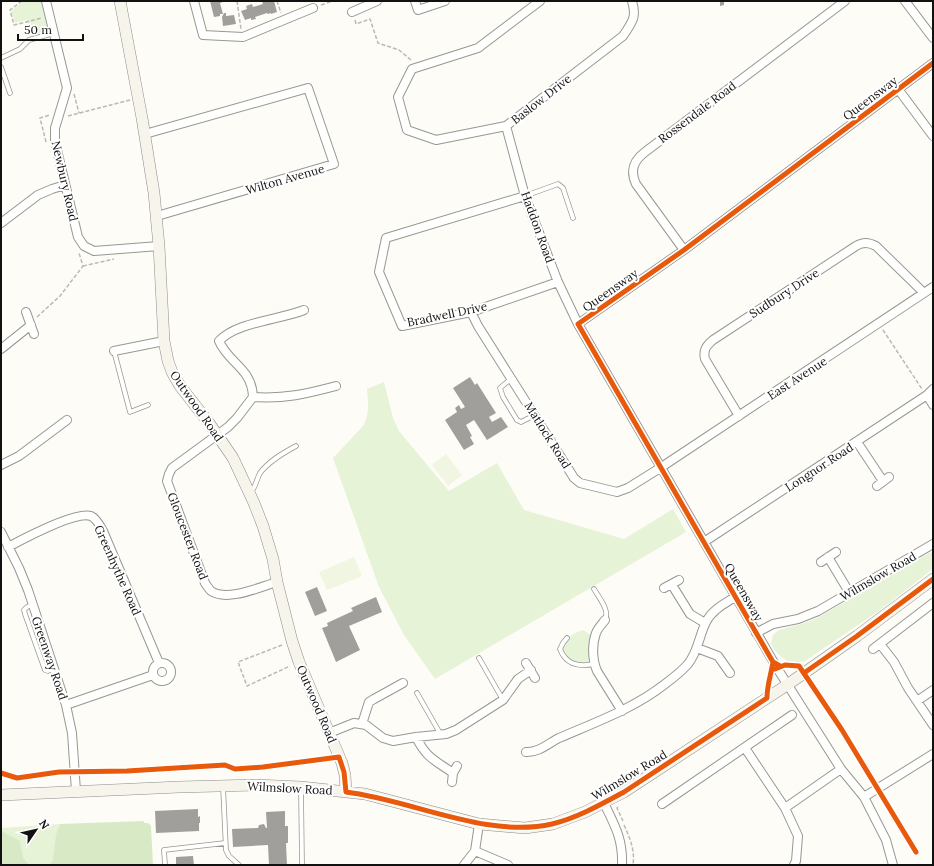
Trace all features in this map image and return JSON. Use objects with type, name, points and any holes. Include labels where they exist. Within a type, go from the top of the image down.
[{"type":"main road","name":"Outwood Road","points":[[120,1],[150,161],[160,246],[164,341],[168,361],[180,386],[233,458],[250,494],[273,558],[277,582],[292,641],[299,662],[344,770],[346,792]]},
{"type":"main road","name":"Wilmslow Road","points":[[1,795],[223,786],[301,786],[365,794],[479,824],[525,828],[544,826],[561,821],[604,803],[631,788],[787,685],[857,636],[933,579]]},
{"type":"street","name":"Newbury Road","points":[[46,1],[67,88],[54,134],[55,142],[80,242]]},
{"type":"street","points":[[194,1],[203,35],[243,38],[313,8]]},
{"type":"street","points":[[352,12],[367,3],[377,1]]},
{"type":"street","points":[[415,1],[418,10],[445,1]]},
{"type":"street","name":"Baslow Drive","points":[[540,1],[478,48],[412,69],[398,97],[407,130],[436,140],[506,126],[623,36],[631,24],[635,12],[632,1]]},
{"type":"street","name":"Rossendale Road","points":[[684,250],[636,184],[633,175],[635,161],[845,1]]},
{"type":"street","points":[[905,1],[933,38]]},
{"type":"street","name":"Queensway","points":[[893,865],[886,840],[864,797],[841,769],[787,685],[578,324],[684,250],[933,63]]},
{"type":"street","name":"Wilton Avenue","points":[[145,134],[308,88],[334,164],[157,216]]},
{"type":"street","points":[[898,89],[933,136]]},
{"type":"street","name":"Haddon Road","points":[[506,126],[525,196],[558,282],[578,324]]},
{"type":"street","points":[[1,223],[38,195],[65,185]]},
{"type":"street","name":"Bradwell Drive","points":[[525,196],[386,238],[379,272],[402,326],[471,312],[558,282]]},
{"type":"street","points":[[80,242],[84,246],[94,250],[160,246]]},
{"type":"street","name":"Sudbury Drive","points":[[739,416],[705,359],[704,355],[706,347],[713,340],[864,242],[876,246],[924,293]]},
{"type":"street","name":"East Avenue","points":[[660,468],[933,287]]},
{"type":"street","points":[[304,310],[240,328],[228,333],[218,341],[223,350],[241,368],[251,381],[253,397],[283,398],[336,386]]},
{"type":"street","points":[[26,312],[34,334]]},
{"type":"street","name":"Matlock Road","points":[[471,312],[508,381],[536,415],[574,478],[580,482],[617,492],[628,488],[660,468]]},
{"type":"street","points":[[1,349],[31,325]]},
{"type":"street","points":[[114,351],[164,341]]},
{"type":"street","points":[[930,392],[933,405]]},
{"type":"street","name":"Longnor Road","points":[[704,542],[857,442],[930,392]]},
{"type":"street","name":"Gloucester Road","points":[[253,397],[237,418],[217,435],[172,468],[167,481],[210,590],[224,595],[233,595],[277,582]]},
{"type":"street","points":[[1,465],[19,456],[66,420]]},
{"type":"street","points":[[857,442],[883,482]]},
{"type":"street","name":"Greenhythe Road","points":[[8,547],[51,526],[69,520],[87,516],[95,519],[103,531],[159,663],[167,664],[171,668],[170,677],[167,680],[160,681],[153,675],[66,705]]},
{"type":"street","name":"Greenway Road","points":[[1,532],[19,568],[66,705],[72,733],[76,791]]},
{"type":"street","name":"Wilmslow Road","points":[[756,633],[773,624],[807,616],[933,544]]},
{"type":"street","points":[[836,552],[825,560],[849,592]]},
{"type":"street","points":[[679,580],[668,587],[690,614],[705,623]]},
{"type":"street","points":[[526,752],[532,752],[559,738],[622,711],[641,701],[677,675],[689,663],[697,648],[705,623],[709,616],[719,607],[735,597]]},
{"type":"street","points":[[933,603],[876,646],[894,662],[908,688],[933,725]]},
{"type":"street","points":[[605,620],[597,632],[594,640],[594,664],[622,711]]},
{"type":"street","points":[[697,648],[718,656],[730,673]]},
{"type":"street","points":[[153,675],[154,668],[159,663]]},
{"type":"street","points":[[526,663],[535,678]]},
{"type":"street","points":[[329,733],[354,723],[370,727],[383,738],[393,741],[441,735],[456,730],[503,700],[518,680],[531,670]]},
{"type":"street","points":[[362,724],[369,702],[403,683]]},
{"type":"street","points":[[918,701],[933,690]]},
{"type":"street","points":[[662,804],[792,715]]},
{"type":"street","points":[[416,737],[425,753],[455,769],[452,782]]},
{"type":"street","points":[[745,748],[785,808],[798,836],[796,861],[794,865]]},
{"type":"street","points":[[864,797],[933,754]]},
{"type":"street","points":[[785,808],[841,769]]},
{"type":"street","points":[[604,803],[620,836],[623,851],[622,865]]},
{"type":"street","points":[[464,865],[474,851],[479,824]]},
{"type":"street","points":[[474,851],[508,865]]},
{"type":"lane","points":[[1,58],[20,49],[29,40],[54,33]]},
{"type":"lane","points":[[1,67],[10,93]]},
{"type":"lane","points":[[525,196],[558,184],[561,185],[573,218]]},
{"type":"lane","points":[[114,351],[130,412],[148,405]]},
{"type":"lane","points":[[508,381],[500,388],[503,397],[517,420],[521,422],[536,415]]},
{"type":"lane","points":[[250,494],[254,490],[259,474],[264,468],[274,459],[296,446]]},
{"type":"lane","points":[[594,589],[606,609],[607,616],[605,620]]},
{"type":"lane","points":[[567,638],[560,649],[564,658],[579,666],[594,664]]},
{"type":"lane","points":[[479,658],[503,700]]},
{"type":"lane","points":[[417,693],[441,735]]},
{"type":"lane","points":[[223,786],[225,843],[228,853],[239,865]]},
{"type":"lane","points":[[301,786],[302,865]]},
{"type":"lane","points":[[165,865],[164,850],[225,843]]},
{"type":"path","points":[[22,1],[10,10],[14,25],[49,16]]},
{"type":"path","points":[[237,1],[243,38]]},
{"type":"path","points":[[277,1],[284,20]]},
{"type":"path","points":[[352,12],[356,24],[370,19],[378,43],[399,50],[419,67]]},
{"type":"path","points":[[67,88],[73,91],[79,113]]},
{"type":"path","points":[[58,119],[138,98]]},
{"type":"path","points":[[31,325],[60,296],[83,266],[78,247],[80,242]]},
{"type":"path","points":[[879,324],[930,392]]},
{"type":"path","points":[[292,641],[238,662],[247,686],[299,662]]},
{"type":"path","points":[[622,805],[617,808],[631,841],[634,857],[633,865]]},
{"type":"green space","points":[[24,1],[41,1],[48,32],[32,36],[27,20],[15,23],[11,11]]},
{"type":"green space","points":[[384,382],[393,418],[399,431],[449,491],[497,463],[524,510],[624,539],[673,509],[686,532],[435,679],[404,635],[379,587],[333,458],[363,426],[368,412],[367,389]]},
{"type":"green space","points":[[446,454],[462,475],[448,486],[432,465]]},
{"type":"green space","points":[[933,551],[933,569],[880,610],[805,661],[790,663],[773,648],[771,643],[773,635],[779,630],[817,618]]},
{"type":"green space","points":[[354,557],[362,576],[327,590],[319,572]]},
{"type":"green space","points":[[583,630],[594,640],[594,664],[579,666],[564,658],[561,646],[570,636]]},
{"type":"green space","points":[[144,821],[144,823],[148,823],[151,826],[153,865],[50,865],[53,860],[56,835],[60,824]]},
{"type":"green space","points":[[60,824],[62,865],[1,865],[1,828]]},
{"type":"green space","points":[[1,831],[20,841],[23,858],[29,865],[1,865]]},
{"type":"building","points":[[210,1],[225,1],[220,3],[223,14],[214,17]]},
{"type":"building","points":[[262,1],[274,1],[277,12],[271,14],[267,13],[255,17],[256,19],[251,20],[251,18],[245,20],[241,11],[247,9],[246,6],[252,4],[253,7],[263,4]]},
{"type":"building","points":[[720,1],[724,1],[724,5],[720,6]]},
{"type":"building","points":[[224,13],[226,13],[226,16],[234,15],[236,24],[223,26],[222,17]]},
{"type":"building","points":[[470,377],[475,385],[477,383],[496,413],[489,417],[492,422],[501,417],[508,427],[487,440],[474,420],[466,425],[472,436],[470,437],[474,444],[464,450],[445,420],[457,412],[455,408],[459,405],[461,409],[465,407],[453,388]]},
{"type":"building","points":[[317,587],[327,611],[315,616],[305,592]]},
{"type":"building","points":[[376,597],[382,612],[349,626],[360,650],[336,662],[322,628],[328,626],[327,623],[353,611],[351,608]]},
{"type":"building","points":[[198,809],[198,817],[200,816],[199,831],[156,833],[155,811]]},
{"type":"building","points":[[285,811],[285,826],[288,826],[288,843],[286,843],[287,865],[269,865],[268,845],[233,847],[232,829],[258,828],[259,825],[264,824],[267,828],[266,812]]},
{"type":"building","points":[[193,856],[194,865],[176,865],[176,857]]},
{"type":"cycle path","points":[[780,666],[773,662],[578,324],[684,250],[933,63]]},
{"type":"cycle path","points":[[804,673],[857,636],[933,579]]},
{"type":"cycle path","points":[[1,773],[17,778],[59,772],[127,771],[225,765],[235,769],[263,767],[339,757],[344,772],[346,792],[397,802],[476,823],[527,827],[552,824],[580,814],[624,792],[767,698],[768,684],[773,662]]},
{"type":"cycle path","points":[[775,669],[785,665],[799,666],[842,730],[916,852]]}]
